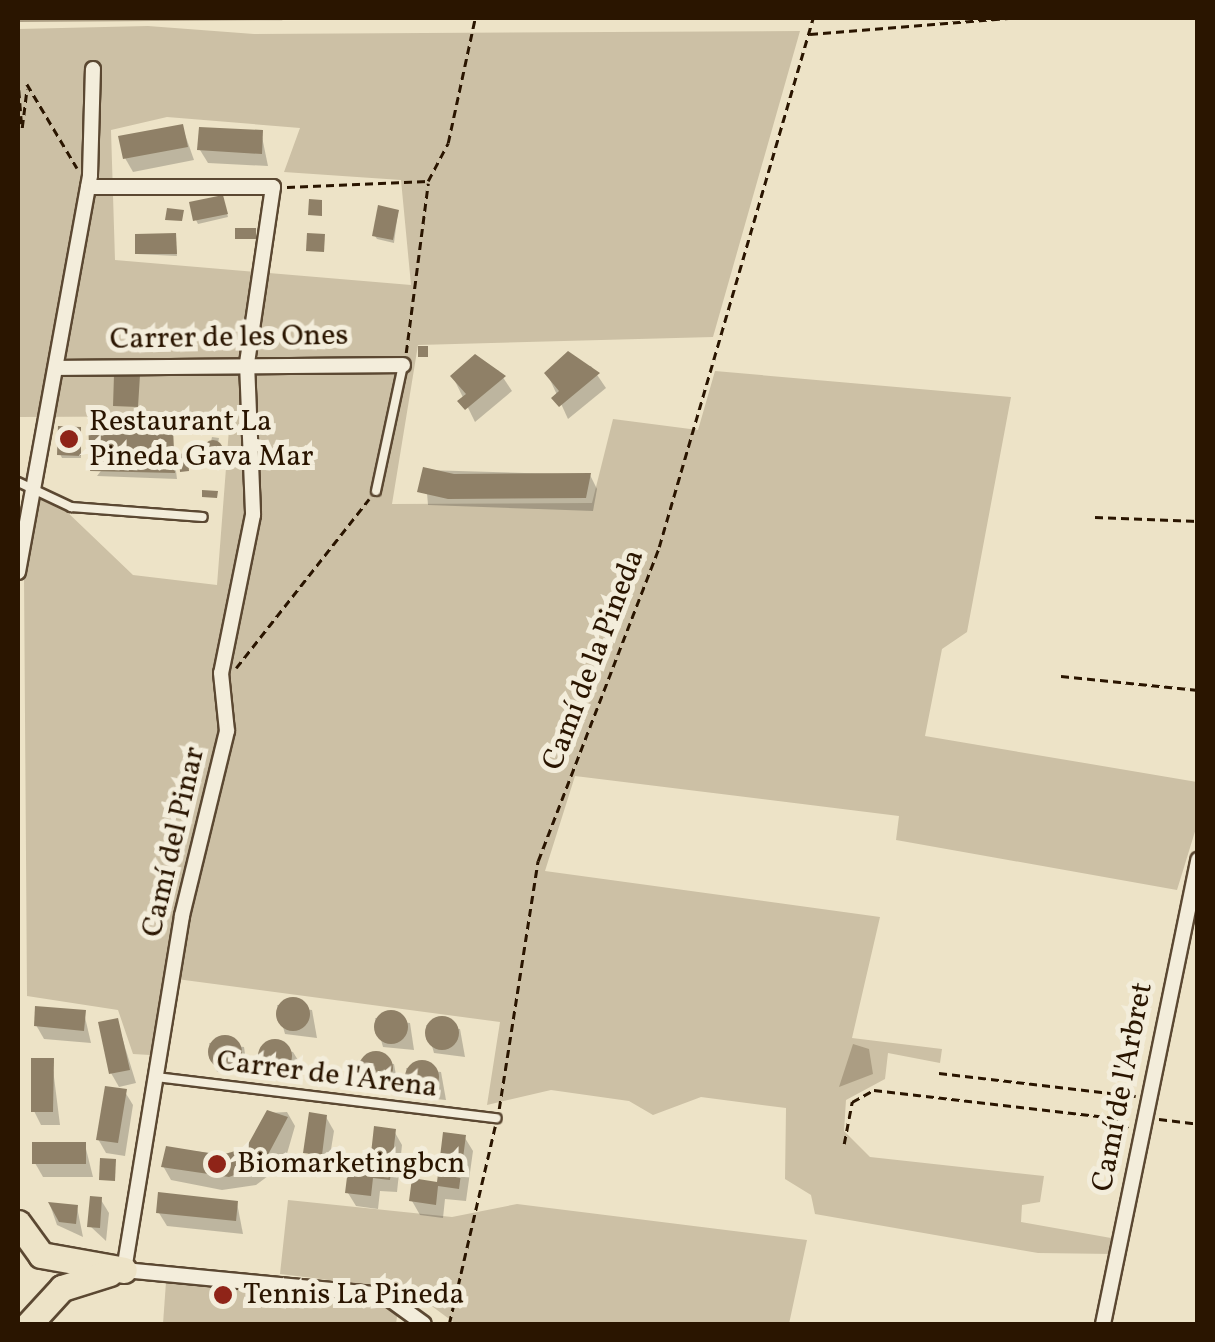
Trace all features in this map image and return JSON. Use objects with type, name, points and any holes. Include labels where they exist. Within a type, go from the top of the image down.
[{"type":"highway","points":[[18,1223],[40,1255],[124,1270]]},
{"type":"highway","points":[[29,1324],[62,1288],[124,1270]]},
{"type":"street","points":[[18,572],[88,186],[93,69]]},
{"type":"street","points":[[88,186],[273,188]]},
{"type":"street","name":"Camí del Pinar","points":[[124,1270],[152,1076],[226,732],[221,673],[251,545],[247,362],[273,188]]},
{"type":"street","name":"Carrer de les Ones","points":[[56,368],[247,362],[403,365]]},
{"type":"street","name":"Camí de l'Arbret","points":[[1103,1324],[1198,860]]},
{"type":"street","points":[[124,1270],[384,1295],[424,1324]]},
{"type":"lane","points":[[376,491],[403,365]]},
{"type":"lane","points":[[18,482],[34,494],[71,507],[203,517]]},
{"type":"lane","name":"Carrer de l'Arena","points":[[152,1076],[497,1118]]},
{"type":"path","points":[[403,365],[428,181],[448,143],[473,42],[475,18]]},
{"type":"path","name":"Camí de la Pineda","points":[[449,1324],[497,1118],[538,861],[659,547],[812,18]]},
{"type":"path","points":[[808,34],[1008,18]]},
{"type":"path","points":[[18,78],[22,128],[27,84]]},
{"type":"path","points":[[18,84],[27,84]]},
{"type":"path","points":[[27,84],[88,186]]},
{"type":"path","points":[[273,188],[428,181]]},
{"type":"path","points":[[221,673],[246,665],[315,559],[376,491]]},
{"type":"path","points":[[1096,517],[1198,521]]},
{"type":"path","points":[[1061,676],[1198,690]]},
{"type":"path","points":[[939,1073],[1152,1098]]},
{"type":"path","points":[[844,1144],[852,1102],[874,1090],[1117,1118],[1142,1144]]},
{"type":"path","points":[[1148,1118],[1198,1124]]},
{"type":"shaded area","points":[[148,26],[254,34],[800,31],[713,337],[418,345],[392,504],[592,503],[613,419],[698,430],[715,371],[1011,397],[967,632],[942,649],[925,736],[1197,782],[1197,825],[1177,890],[896,840],[899,816],[575,776],[545,871],[880,917],[852,1038],[942,1049],[940,1063],[888,1053],[885,1079],[846,1100],[844,1131],[870,1157],[1044,1176],[1040,1202],[1022,1205],[1021,1222],[1111,1238],[1113,1254],[1038,1253],[815,1214],[811,1195],[785,1179],[786,1108],[701,1097],[653,1115],[629,1101],[551,1090],[487,1105],[500,1022],[169,978],[150,1055],[133,1054],[118,1010],[27,996],[24,576],[41,487],[133,575],[217,585],[230,416],[19,417],[18,29]],"holes":[[[167,117],[300,128],[284,172],[401,180],[411,285],[115,260],[111,130]]]},
{"type":"shaded area","points":[[853,1044],[869,1049],[873,1074],[839,1087]]},
{"type":"shaded area","points":[[288,1200],[452,1217],[517,1204],[807,1240],[789,1324],[456,1324],[410,1290],[280,1274]]},
{"type":"shaded area","name":"Tennis La Pineda","points":[[166,1282],[398,1309],[396,1324],[163,1324]]},
{"type":"building","points":[[183,124],[188,147],[123,159],[118,136]]},
{"type":"building","points":[[199,127],[263,130],[262,154],[197,150]]},
{"type":"building","points":[[223,195],[228,214],[193,221],[189,202]]},
{"type":"building","points":[[309,199],[322,200],[322,216],[308,215]]},
{"type":"building","points":[[378,205],[399,210],[393,240],[372,236]]},
{"type":"building","points":[[167,208],[184,210],[182,221],[165,220]]},
{"type":"building","points":[[235,228],[256,228],[256,239],[235,239]]},
{"type":"building","points":[[176,233],[177,254],[135,254],[135,234]]},
{"type":"building","points":[[307,233],[325,234],[324,252],[306,251]]},
{"type":"building","points":[[418,346],[428,346],[428,357],[418,357]]},
{"type":"building","points":[[568,351],[600,373],[559,407],[551,398],[559,391],[544,373]]},
{"type":"building","points":[[475,354],[506,376],[465,410],[457,401],[466,394],[450,376]]},
{"type":"building","points":[[114,374],[140,375],[138,407],[113,406]]},
{"type":"building","points":[[141,417],[142,429],[173,428],[175,473],[90,471],[88,420]]},
{"type":"building","points":[[58,426],[81,427],[81,456],[57,455]]},
{"type":"building","points":[[213,440],[223,450],[213,460],[203,450]]},
{"type":"building","points":[[188,453],[189,471],[180,472],[179,454]]},
{"type":"building","points":[[423,467],[454,474],[591,473],[586,498],[448,499],[417,492]]},
{"type":"building","points":[[202,490],[218,491],[217,498],[202,497]]},
{"type":"building","points":[[293,997],[305,1002],[310,1014],[305,1026],[293,1031],[281,1026],[276,1014],[281,1002]]},
{"type":"building","points":[[35,1006],[86,1010],[84,1031],[34,1026]]},
{"type":"building","points":[[391,1010],[403,1015],[408,1027],[403,1039],[391,1044],[379,1039],[374,1027],[379,1015]]},
{"type":"building","points":[[442,1016],[454,1021],[459,1033],[454,1045],[442,1050],[430,1045],[425,1033],[430,1021]]},
{"type":"building","points":[[118,1018],[130,1070],[109,1074],[98,1022]]},
{"type":"building","points":[[225,1035],[237,1040],[242,1052],[237,1064],[225,1069],[213,1064],[208,1052],[213,1040]]},
{"type":"building","points":[[275,1039],[287,1044],[292,1056],[287,1068],[275,1073],[263,1068],[258,1056],[263,1044]]},
{"type":"building","points":[[376,1051],[388,1056],[393,1068],[388,1080],[376,1085],[364,1080],[359,1068],[364,1056]]},
{"type":"building","points":[[31,1058],[54,1058],[53,1112],[31,1112]]},
{"type":"building","points":[[422,1060],[434,1065],[439,1077],[434,1089],[422,1094],[410,1089],[405,1077],[410,1065]]},
{"type":"building","points":[[105,1086],[127,1089],[118,1143],[96,1140]]},
{"type":"building","points":[[267,1110],[288,1117],[263,1164],[229,1177],[161,1167],[166,1146],[221,1155],[246,1148]]},
{"type":"building","points":[[309,1112],[327,1115],[322,1155],[303,1153]]},
{"type":"building","points":[[374,1126],[396,1129],[390,1180],[373,1178],[371,1196],[345,1193],[348,1169],[369,1172]]},
{"type":"building","points":[[443,1132],[466,1135],[459,1189],[438,1186],[436,1205],[409,1201],[412,1178],[437,1182]]},
{"type":"building","points":[[32,1142],[86,1142],[86,1164],[32,1164]]},
{"type":"building","points":[[100,1158],[116,1159],[115,1181],[99,1180]]},
{"type":"building","points":[[158,1192],[238,1201],[236,1221],[156,1213]]},
{"type":"building","points":[[90,1196],[102,1197],[100,1228],[87,1227]]},
{"type":"building","points":[[48,1202],[78,1205],[76,1224],[59,1222]]},
{"type":"waterway","points":[[18,20],[282,18]]},
{"type":"place","name":"Restaurant La Pineda Gava Mar","points":[[69,439]]},
{"type":"place","name":"Biomarketingbcn","points":[[217,1164]]},
{"type":"place","name":"Tennis La Pineda","points":[[223,1295]]}]
